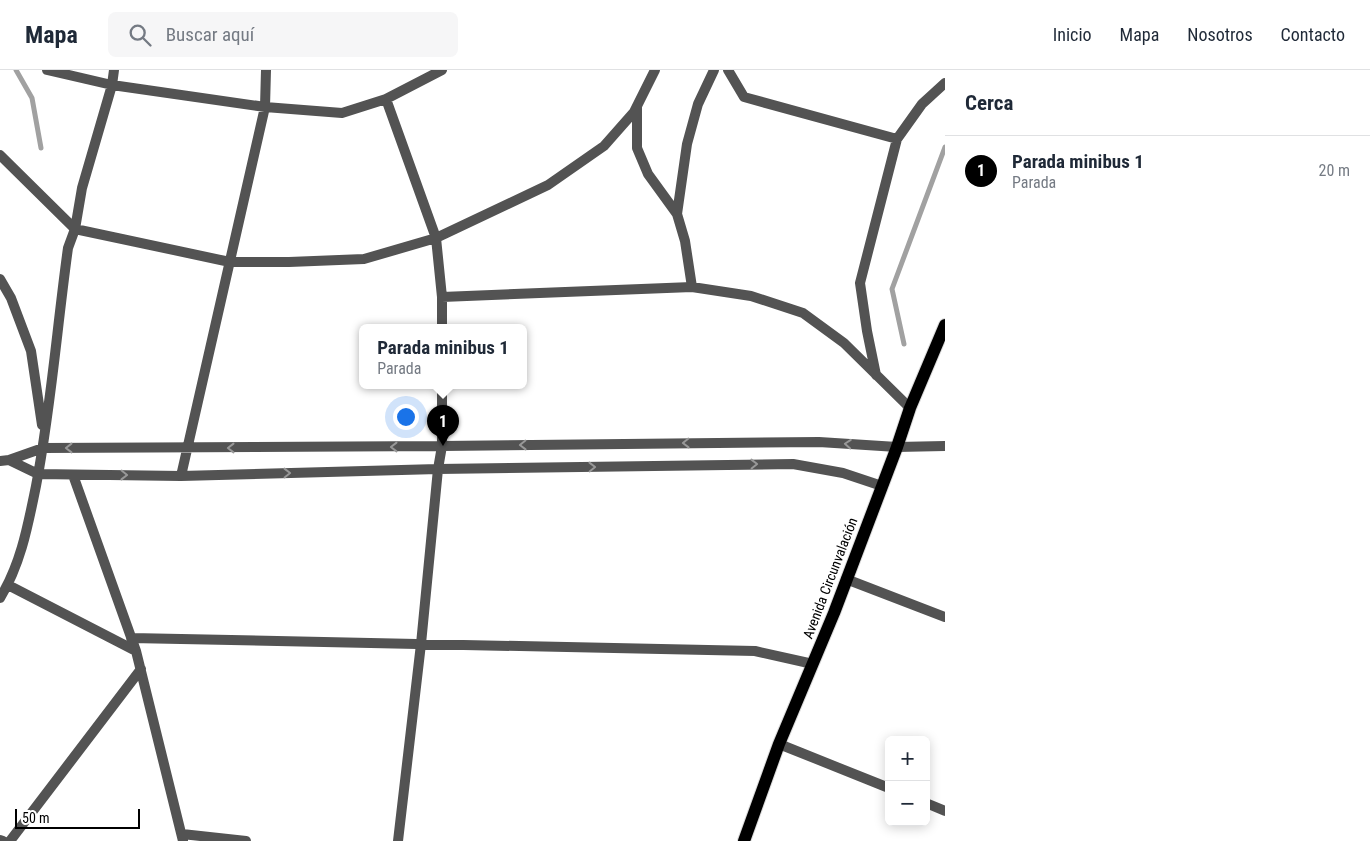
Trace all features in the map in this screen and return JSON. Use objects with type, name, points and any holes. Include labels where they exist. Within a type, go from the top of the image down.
[{"type":"main road","name":"Avenida Circunvalación","points":[[744,841],[779,744],[813,664],[897,447],[910,408],[945,325]]},
{"type":"street","points":[[47,70],[112,85],[265,106],[342,113],[386,99],[442,70]]},
{"type":"street","points":[[0,598],[8,585],[26,537],[44,443],[68,248],[75,228],[82,188],[112,85],[114,70]]},
{"type":"street","points":[[182,476],[265,106],[266,70]]},
{"type":"street","points":[[0,155],[75,228],[230,262],[364,259],[436,238],[548,185],[604,146],[634,112],[655,70]]},
{"type":"street","points":[[678,214],[687,144],[698,104],[714,70]]},
{"type":"street","points":[[728,70],[744,97],[897,139]]},
{"type":"street","points":[[876,375],[860,283],[897,139],[922,104],[945,83]]},
{"type":"street","points":[[386,99],[436,238],[442,297],[442,324]]},
{"type":"street","points":[[637,104],[637,148],[648,174],[678,214],[686,241],[692,287]]},
{"type":"street","points":[[0,279],[11,298],[31,351],[44,443]]},
{"type":"street","points":[[442,297],[692,287],[751,296],[804,313],[844,342],[910,408]]},
{"type":"street","points":[[398,841],[442,446],[442,389]]},
{"type":"street","points":[[4,460],[44,443],[187,449],[820,442],[897,447],[945,446]]},
{"type":"street","points":[[4,460],[38,474],[182,476],[438,469],[794,464],[843,473],[882,486]]},
{"type":"street","points":[[73,475],[136,651],[182,838],[246,841]]},
{"type":"street","points":[[846,579],[945,617]]},
{"type":"street","points":[[8,585],[136,651]]},
{"type":"street","points":[[132,638],[755,652],[813,664]]},
{"type":"street","points":[[10,841],[141,669]]},
{"type":"street","points":[[779,744],[885,786]]},
{"type":"street","points":[[930,805],[945,811]]},
{"type":"waterway","points":[[16,70],[32,98],[41,148]]},
{"type":"waterway","points":[[904,344],[892,289],[945,147]]},
{"type":"place","name":"Parada minibus 1","points":[[443,446]]}]
